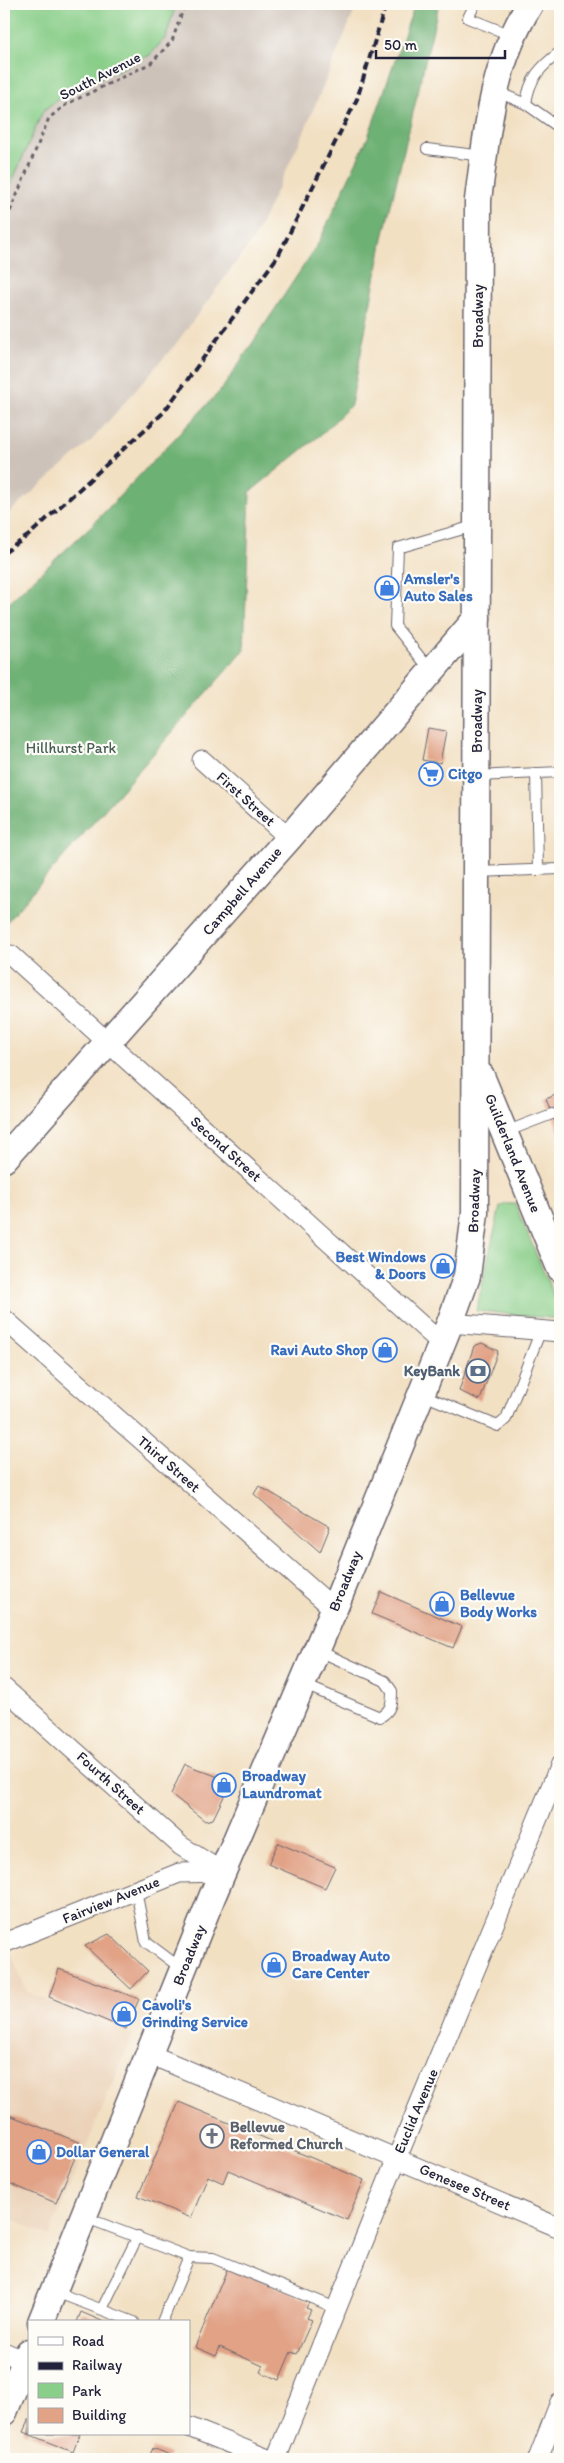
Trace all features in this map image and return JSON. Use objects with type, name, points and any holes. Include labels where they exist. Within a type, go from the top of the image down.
[{"type":"main road","name":"Broadway","points":[[42,2320],[222,1872],[334,1609],[446,1333],[467,1276],[475,1213],[478,200],[494,90],[514,36],[530,4]]},
{"type":"main road","name":"Campbell Avenue","points":[[4,1159],[109,1043],[289,838],[477,618]]},
{"type":"main road","name":"Guilderland Avenue","points":[[476,1066],[557,1252]]},
{"type":"main road","points":[[4,2412],[22,2357]]},
{"type":"street","name":"First Street","points":[[202,760],[289,838]]},
{"type":"street","name":"Second Street","points":[[11,955],[109,1043],[446,1333]]},
{"type":"street","name":"Third Street","points":[[4,1319],[334,1609]]},
{"type":"street","points":[[446,1333],[541,1330],[560,1332]]},
{"type":"street","name":"Fourth Street","points":[[4,1688],[182,1846],[222,1872]]},
{"type":"street","name":"Euclid Avenue","points":[[276,2459],[397,2158],[560,1765]]},
{"type":"street","name":"Fairview Avenue","points":[[4,1943],[179,1873],[222,1872]]},
{"type":"street","name":"Genesee Street","points":[[150,2054],[560,2228]]},
{"type":"street","points":[[538,2459],[560,2402]]},
{"type":"street","points":[[190,2427],[268,2459]]},
{"type":"lane","points":[[475,4],[468,18],[514,36]]},
{"type":"lane","points":[[526,104],[528,86],[536,74],[560,52]]},
{"type":"lane","points":[[494,90],[526,104],[560,128]]},
{"type":"lane","points":[[427,149],[484,156]]},
{"type":"lane","points":[[431,672],[395,626],[398,548],[477,525]]},
{"type":"lane","points":[[477,776],[560,772]]},
{"type":"lane","points":[[536,773],[538,870]]},
{"type":"lane","points":[[477,872],[560,869]]},
{"type":"lane","points":[[504,1132],[552,1114]]},
{"type":"lane","points":[[421,1394],[498,1426],[506,1419],[541,1330]]},
{"type":"lane","points":[[302,1684],[380,1717],[387,1713],[392,1704],[392,1691],[384,1681],[316,1649]]},
{"type":"lane","points":[[136,1890],[146,1942],[183,1970]]},
{"type":"lane","points":[[83,2216],[189,2257],[212,2258],[336,2308]]},
{"type":"lane","points":[[102,2310],[138,2236]]},
{"type":"lane","points":[[163,2320],[189,2257]]},
{"type":"lane","points":[[53,2291],[129,2320]]},
{"type":"path","name":"South Avenue","points":[[4,226],[49,118],[67,104],[151,63],[172,41],[185,4]]},
{"type":"shaded area","points":[[4,4],[356,4],[301,139],[254,238],[175,345],[91,441],[4,517]]},
{"type":"shaded area","points":[[11,1954],[27,1992],[133,2034],[49,2236],[4,2215],[4,1957]]},
{"type":"green space","points":[[4,4],[176,4],[166,37],[150,55],[62,96],[43,111],[7,193],[4,195]]},
{"type":"green space","name":"Hillhurst Park","points":[[415,4],[439,4],[383,238],[351,405],[324,432],[250,492],[244,650],[4,925],[4,607],[91,526],[222,389],[318,244],[368,137]]},
{"type":"green space","points":[[506,1204],[515,1204],[560,1310],[560,1319],[476,1311],[500,1207]]},
{"type":"building","name":"Citgo","points":[[428,728],[446,731],[440,763],[422,760]]},
{"type":"building","points":[[560,1093],[560,1134],[546,1099]]},
{"type":"building","name":"KeyBank","points":[[482,1343],[498,1351],[480,1400],[459,1391],[474,1346]]},
{"type":"building","points":[[259,1486],[330,1527],[320,1552],[254,1494]]},
{"type":"building","points":[[381,1592],[462,1627],[453,1648],[372,1614]]},
{"type":"building","points":[[185,1764],[231,1782],[213,1819],[205,1821],[171,1794]]},
{"type":"building","points":[[278,1843],[335,1867],[325,1888],[268,1864]]},
{"type":"building","points":[[109,1934],[148,1971],[131,1989],[85,1946]]},
{"type":"building","points":[[59,1969],[139,1999],[126,2029],[49,1997]]},
{"type":"building","name":"Bellevue Reformed Church","points":[[179,2102],[364,2180],[347,2220],[228,2170],[223,2183],[208,2176],[191,2218],[138,2196]]},
{"type":"building","points":[[4,2113],[81,2143],[56,2203],[4,2181]]},
{"type":"building","points":[[228,2267],[310,2301],[306,2308],[311,2310],[307,2318],[312,2320],[297,2354],[291,2352],[279,2380],[260,2372],[263,2366],[220,2347],[216,2356],[195,2347]]},
{"type":"building","points":[[81,2312],[99,2320],[78,2320]]},
{"type":"building","points":[[28,2421],[28,2434],[23,2432]]},
{"type":"building","points":[[33,2436],[79,2436],[73,2452]]},
{"type":"building","points":[[153,2448],[170,2455],[168,2459],[148,2459]]},
{"type":"railway","points":[[4,553],[29,535],[163,413],[278,256],[357,99],[386,4]]},
{"type":"place","name":"Amsler's Auto Sales","points":[[387,588]]},
{"type":"place","name":"Citgo","points":[[431,774]]},
{"type":"place","name":"Best Windows & Doors","points":[[443,1266]]},
{"type":"place","name":"Ravi Auto Shop","points":[[385,1350]]},
{"type":"place","name":"KeyBank","points":[[478,1371]]},
{"type":"place","name":"Bellevue Body Works","points":[[442,1604]]},
{"type":"place","name":"Broadway Laundromat","points":[[224,1785]]},
{"type":"place","name":"Broadway Auto Care Center","points":[[274,1965]]},
{"type":"place","name":"Cavoli's Grinding Service","points":[[124,2014]]},
{"type":"place","name":"Bellevue Reformed Church","points":[[212,2136]]},
{"type":"place","name":"Dollar General","points":[[39,2152]]}]
